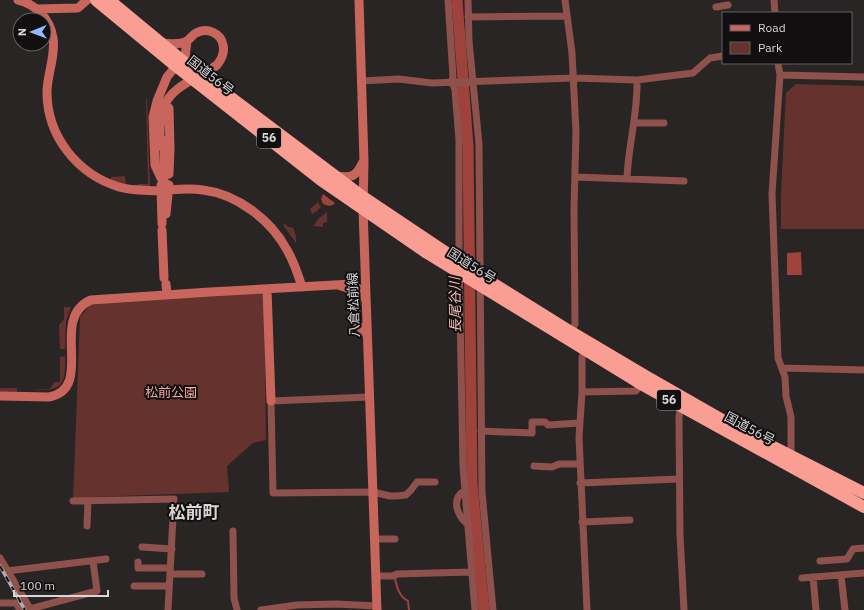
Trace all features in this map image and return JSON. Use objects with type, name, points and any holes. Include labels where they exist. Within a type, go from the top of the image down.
[{"type":"highway","name":"国道56号","points":[[96,0],[176,66],[321,180],[363,209],[569,336],[681,402],[791,461],[864,506]]},
{"type":"highway","name":"国道56号","points":[[109,0],[190,67],[334,176],[460,268]]},
{"type":"highway","name":"国道56号","points":[[569,336],[584,350],[640,384],[681,402]]},
{"type":"highway","name":"国道56号","points":[[791,461],[864,493]]},
{"type":"street","points":[[18,0],[37,9],[47,21],[53,37],[47,84],[47,102],[52,124],[64,148],[73,159],[87,172],[109,183],[133,190],[198,189],[234,200],[254,212],[272,228],[281,239],[292,259],[302,287]]},
{"type":"street","points":[[37,9],[78,8],[87,0]]},
{"type":"street","name":"八倉松前線","points":[[359,0],[364,162],[363,209],[377,608]]},
{"type":"street","points":[[448,0],[459,140],[464,491],[475,610]]},
{"type":"street","points":[[468,0],[472,81],[479,144],[478,199],[482,492],[493,610]]},
{"type":"street","points":[[565,0],[572,53],[576,132],[575,324],[569,336]]},
{"type":"street","points":[[774,0],[775,12]]},
{"type":"street","points":[[468,17],[566,16]]},
{"type":"street","points":[[162,43],[187,41],[197,32],[203,31],[214,32],[220,38],[224,46],[220,61],[212,68],[177,89],[165,103],[162,110],[160,133],[165,178]]},
{"type":"street","points":[[187,41],[185,58],[190,67]]},
{"type":"street","points":[[361,80],[399,79],[432,82],[574,78],[637,80],[693,74],[710,58],[722,56]]},
{"type":"street","points":[[778,64],[780,76],[772,194],[778,358],[785,377],[786,396],[791,417],[791,461]]},
{"type":"street","points":[[165,178],[155,165],[153,117],[157,101],[163,91],[167,77],[176,66]]},
{"type":"street","points":[[780,76],[864,77]]},
{"type":"street","points":[[627,179],[627,160],[634,123],[637,80]]},
{"type":"street","points":[[165,178],[170,155],[169,108]]},
{"type":"street","points":[[634,123],[664,123]]},
{"type":"street","points":[[161,125],[164,140],[163,189],[165,190]]},
{"type":"street","points":[[164,140],[167,147],[164,227],[165,295]]},
{"type":"street","points":[[334,176],[346,178],[354,176],[364,162]]},
{"type":"street","points":[[575,177],[684,181]]},
{"type":"street","points":[[0,396],[49,397],[56,396],[62,391],[70,378],[73,318],[82,305],[91,300],[339,286],[352,284],[355,285],[366,300]]},
{"type":"street","points":[[339,286],[348,287],[351,290],[353,294],[353,317],[367,335]]},
{"type":"street","points":[[267,289],[273,493],[373,492],[396,496],[406,495],[417,482],[435,482]]},
{"type":"street","points":[[584,350],[582,358],[582,392],[579,423],[580,484],[586,610]]},
{"type":"street","points":[[782,368],[864,370]]},
{"type":"street","points":[[582,392],[636,391],[640,384]]},
{"type":"street","points":[[271,401],[369,397]]},
{"type":"street","points":[[681,402],[679,478],[684,610]]},
{"type":"street","points":[[481,431],[532,433],[532,422],[545,422],[548,425],[579,423]]},
{"type":"street","points":[[534,466],[552,467],[559,464],[580,464]]},
{"type":"street","points":[[580,484],[679,478]]},
{"type":"street","points":[[73,501],[174,499],[168,610]]},
{"type":"street","points":[[87,526],[88,501]]},
{"type":"street","points":[[582,522],[630,519]]},
{"type":"street","points":[[233,531],[234,598],[238,610]]},
{"type":"street","points":[[374,538],[395,539]]},
{"type":"street","points":[[142,547],[172,549]]},
{"type":"street","points":[[820,561],[847,559],[853,549],[864,548]]},
{"type":"street","points":[[0,558],[30,610],[97,590],[93,561]]},
{"type":"street","points":[[7,570],[106,559]]},
{"type":"street","points":[[138,562],[138,568],[202,574]]},
{"type":"street","points":[[376,576],[471,572]]},
{"type":"street","points":[[802,578],[864,573]]},
{"type":"street","points":[[841,575],[845,610]]},
{"type":"street","points":[[813,577],[816,610]]},
{"type":"street","points":[[134,586],[169,586]]},
{"type":"street","points":[[0,603],[16,603],[20,610]]},
{"type":"street","points":[[261,610],[297,607],[377,608]]},
{"type":"green space","points":[[796,84],[864,86],[864,229],[781,229],[781,193],[786,93]]},
{"type":"green space","points":[[146,99],[150,187],[137,186],[138,184],[148,184]]},
{"type":"green space","points":[[125,176],[126,185],[111,181],[111,177]]},
{"type":"green space","points":[[318,202],[321,207],[312,214],[310,209]]},
{"type":"green space","points":[[327,212],[327,222],[323,223],[323,227],[314,226],[318,219]]},
{"type":"green space","points":[[285,224],[288,227],[293,228],[296,236],[296,243],[283,225]]},
{"type":"green space","points":[[352,286],[360,294],[361,325],[355,318]]},
{"type":"green space","name":"松前公園","points":[[264,292],[266,440],[253,443],[227,466],[229,492],[94,497],[73,501],[80,317],[92,303]]},
{"type":"green space","points":[[64,307],[71,307],[66,321],[65,349],[60,349],[59,325],[64,319]]},
{"type":"green space","points":[[65,356],[63,381],[60,385],[56,388],[50,389],[41,390],[31,390],[49,389],[55,382],[60,382],[60,357]]},
{"type":"green space","points":[[0,388],[17,388],[17,392],[0,392]]},
{"type":"shaded area","points":[[323,194],[335,203],[329,206],[323,204],[321,199]]},
{"type":"shaded area","points":[[801,252],[802,275],[787,275],[787,253]]},
{"type":"waterway","name":"長尾谷川","points":[[457,0],[468,146],[472,484],[484,610]]},
{"type":"waterway","points":[[395,578],[402,597],[408,601],[409,610]]},
{"type":"railway","points":[[0,566],[25,610]]},
{"type":"district","name":"松前町","points":[[194,512]]}]
